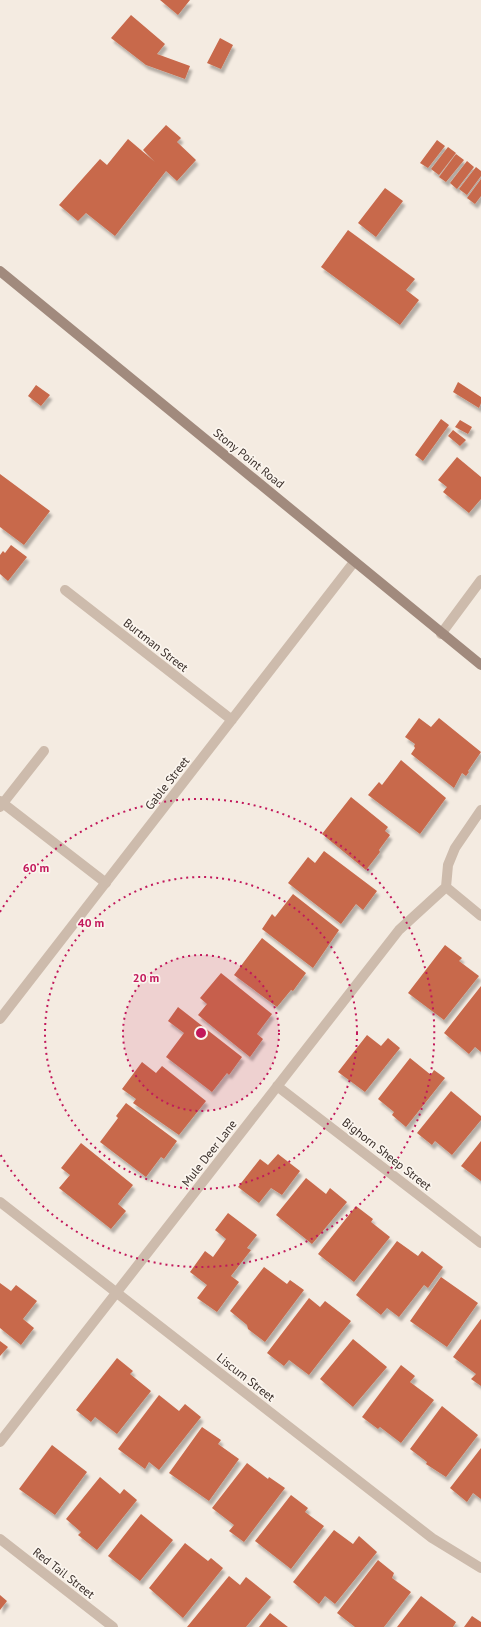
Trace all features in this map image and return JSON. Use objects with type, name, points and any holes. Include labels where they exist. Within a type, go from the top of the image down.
[{"type":"main road","name":"Stony Point Road","points":[[0,271],[481,665]]},
{"type":"street","name":"Gable Street","points":[[0,1019],[354,562]]},
{"type":"street","points":[[442,634],[481,580]]},
{"type":"street","name":"Burtman Street","points":[[65,590],[232,720]]},
{"type":"street","points":[[44,752],[1,804],[106,883]]},
{"type":"street","points":[[481,810],[455,848],[448,865],[446,887],[481,916]]},
{"type":"street","name":"Mule Deer Lane","points":[[0,1442],[399,930],[446,887]]},
{"type":"street","name":"Bighorn Sheep Street","points":[[277,1086],[481,1244]]},
{"type":"street","name":"Liscum Street","points":[[0,1202],[432,1538],[481,1568]]},
{"type":"street","name":"Red Tail Street","points":[[0,1539],[113,1627]]},
{"type":"building","points":[[160,0],[190,0],[178,15]]},
{"type":"building","points":[[131,15],[165,44],[157,54],[190,66],[185,79],[146,65],[111,38]]},
{"type":"building","points":[[220,38],[233,45],[221,69],[207,63]]},
{"type":"building","points":[[166,125],[181,138],[177,142],[196,160],[177,181],[166,171],[115,236],[86,213],[78,221],[59,205],[100,159],[107,165],[128,139],[155,162],[143,150]]},
{"type":"building","points":[[437,140],[445,146],[428,168],[420,163]]},
{"type":"building","points":[[448,147],[456,153],[439,175],[431,169]]},
{"type":"building","points":[[456,154],[464,160],[446,182],[439,177]]},
{"type":"building","points":[[467,161],[474,167],[457,189],[450,183]]},
{"type":"building","points":[[476,167],[481,171],[481,176],[467,195],[459,189]]},
{"type":"building","points":[[481,179],[481,196],[475,204],[467,198]]},
{"type":"building","points":[[385,188],[403,201],[376,237],[358,223]]},
{"type":"building","points":[[348,230],[415,279],[406,290],[419,300],[400,325],[321,267]]},
{"type":"building","points":[[458,382],[481,397],[479,408],[453,392]]},
{"type":"building","points":[[36,385],[50,395],[41,406],[28,396]]},
{"type":"building","points":[[441,419],[449,425],[423,461],[415,455]]},
{"type":"building","points":[[460,420],[472,427],[468,434],[455,427]]},
{"type":"building","points":[[453,430],[466,440],[460,446],[448,436]]},
{"type":"building","points":[[457,457],[481,477],[481,499],[469,513],[443,492],[447,487],[438,480]]},
{"type":"building","points":[[0,474],[50,511],[24,545],[0,527]]},
{"type":"building","points":[[11,545],[27,557],[8,581],[0,574],[0,555],[3,551],[5,553]]},
{"type":"building","points":[[419,718],[431,727],[439,718],[481,752],[466,776],[462,773],[454,788],[411,754],[415,748],[415,744],[405,737]]},
{"type":"building","points":[[401,760],[446,798],[420,834],[368,795],[379,782],[382,785]]},
{"type":"building","points":[[351,797],[388,827],[385,831],[390,835],[379,850],[380,852],[366,870],[322,834]]},
{"type":"building","points":[[324,851],[377,891],[363,910],[356,904],[341,924],[288,883],[308,857],[315,863]]},
{"type":"building","points":[[293,894],[339,930],[313,968],[262,929],[272,914],[275,917]]},
{"type":"building","points":[[262,938],[306,973],[293,991],[291,990],[277,1007],[234,975]]},
{"type":"building","points":[[445,945],[462,958],[459,961],[479,976],[444,1020],[408,993]]},
{"type":"building","points":[[221,973],[272,1014],[257,1034],[263,1039],[250,1057],[198,1015],[207,1004],[200,998]]},
{"type":"building","points":[[481,986],[481,1052],[475,1047],[469,1054],[444,1033]]},
{"type":"building","points":[[178,1007],[242,1057],[229,1075],[227,1073],[212,1092],[166,1057],[184,1033],[168,1021]]},
{"type":"building","points":[[367,1035],[381,1046],[388,1038],[400,1048],[365,1092],[338,1072]]},
{"type":"building","points":[[410,1058],[431,1075],[434,1070],[445,1078],[406,1127],[392,1115],[394,1112],[378,1099]]},
{"type":"building","points":[[142,1062],[156,1073],[162,1066],[206,1101],[179,1135],[133,1103],[136,1099],[122,1089]]},
{"type":"building","points":[[451,1091],[481,1116],[481,1120],[452,1155],[435,1141],[432,1145],[417,1133]]},
{"type":"building","points":[[126,1103],[177,1141],[164,1159],[161,1157],[146,1177],[100,1142],[118,1118],[116,1116]]},
{"type":"building","points":[[481,1141],[481,1181],[461,1166]]},
{"type":"building","points":[[81,1143],[133,1185],[118,1204],[126,1211],[111,1229],[59,1188],[70,1175],[61,1168]]},
{"type":"building","points":[[278,1154],[300,1171],[282,1195],[271,1188],[259,1203],[238,1187],[260,1159],[268,1165]]},
{"type":"building","points":[[306,1178],[326,1194],[330,1188],[347,1202],[312,1244],[276,1215]]},
{"type":"building","points":[[356,1206],[373,1219],[371,1222],[390,1237],[354,1282],[318,1254]]},
{"type":"building","points":[[228,1213],[257,1235],[247,1248],[251,1250],[231,1276],[239,1282],[217,1312],[197,1298],[207,1285],[190,1272],[205,1251],[213,1257],[226,1239],[215,1230]]},
{"type":"building","points":[[397,1241],[418,1256],[422,1251],[443,1267],[428,1288],[424,1285],[399,1317],[387,1308],[381,1315],[356,1295]]},
{"type":"building","points":[[264,1267],[287,1284],[290,1280],[304,1290],[265,1342],[248,1329],[247,1325],[230,1311]]},
{"type":"building","points":[[441,1277],[478,1303],[447,1347],[410,1321]]},
{"type":"building","points":[[0,1283],[11,1291],[16,1285],[37,1301],[23,1319],[34,1328],[21,1345],[0,1328]]},
{"type":"building","points":[[309,1298],[320,1307],[325,1301],[351,1321],[309,1375],[289,1360],[284,1366],[267,1353]]},
{"type":"building","points":[[481,1319],[481,1386],[471,1379],[476,1374],[453,1357]]},
{"type":"building","points":[[353,1339],[387,1367],[353,1407],[320,1379]]},
{"type":"building","points":[[0,1341],[8,1347],[0,1356]]},
{"type":"building","points":[[117,1358],[133,1371],[130,1374],[151,1391],[117,1434],[95,1417],[91,1422],[76,1410]]},
{"type":"building","points":[[401,1365],[415,1376],[410,1382],[434,1400],[401,1443],[380,1427],[378,1429],[362,1417]]},
{"type":"building","points":[[159,1395],[179,1411],[185,1404],[201,1417],[159,1470],[149,1462],[145,1469],[118,1449]]},
{"type":"building","points":[[442,1406],[478,1435],[446,1477],[426,1464],[427,1462],[410,1449]]},
{"type":"building","points":[[202,1427],[221,1440],[218,1444],[239,1459],[209,1501],[169,1473]]},
{"type":"building","points":[[52,1445],[87,1472],[55,1515],[19,1489]]},
{"type":"building","points":[[481,1448],[481,1499],[473,1493],[467,1502],[450,1488]]},
{"type":"building","points":[[247,1463],[268,1479],[269,1477],[285,1488],[244,1542],[229,1531],[234,1525],[212,1508]]},
{"type":"building","points":[[100,1477],[120,1494],[124,1489],[137,1500],[97,1550],[78,1535],[81,1532],[66,1519]]},
{"type":"building","points":[[291,1495],[308,1508],[305,1512],[324,1526],[291,1569],[255,1541]]},
{"type":"building","points":[[141,1514],[173,1540],[140,1581],[108,1556]]},
{"type":"building","points":[[334,1530],[353,1544],[359,1536],[377,1552],[335,1604],[325,1596],[319,1604],[293,1582]]},
{"type":"building","points":[[185,1543],[208,1561],[211,1558],[223,1568],[183,1618],[149,1588]]},
{"type":"building","points":[[378,1560],[394,1573],[392,1578],[411,1592],[384,1627],[355,1627],[337,1613]]},
{"type":"building","points":[[229,1576],[240,1585],[246,1577],[271,1597],[246,1627],[187,1627]]},
{"type":"building","points":[[0,1595],[7,1601],[0,1610]]},
{"type":"building","points":[[421,1596],[456,1622],[453,1627],[397,1627]]},
{"type":"building","points":[[270,1613],[288,1627],[259,1627]]},
{"type":"building","points":[[472,1616],[481,1622],[481,1627],[464,1627]]}]
